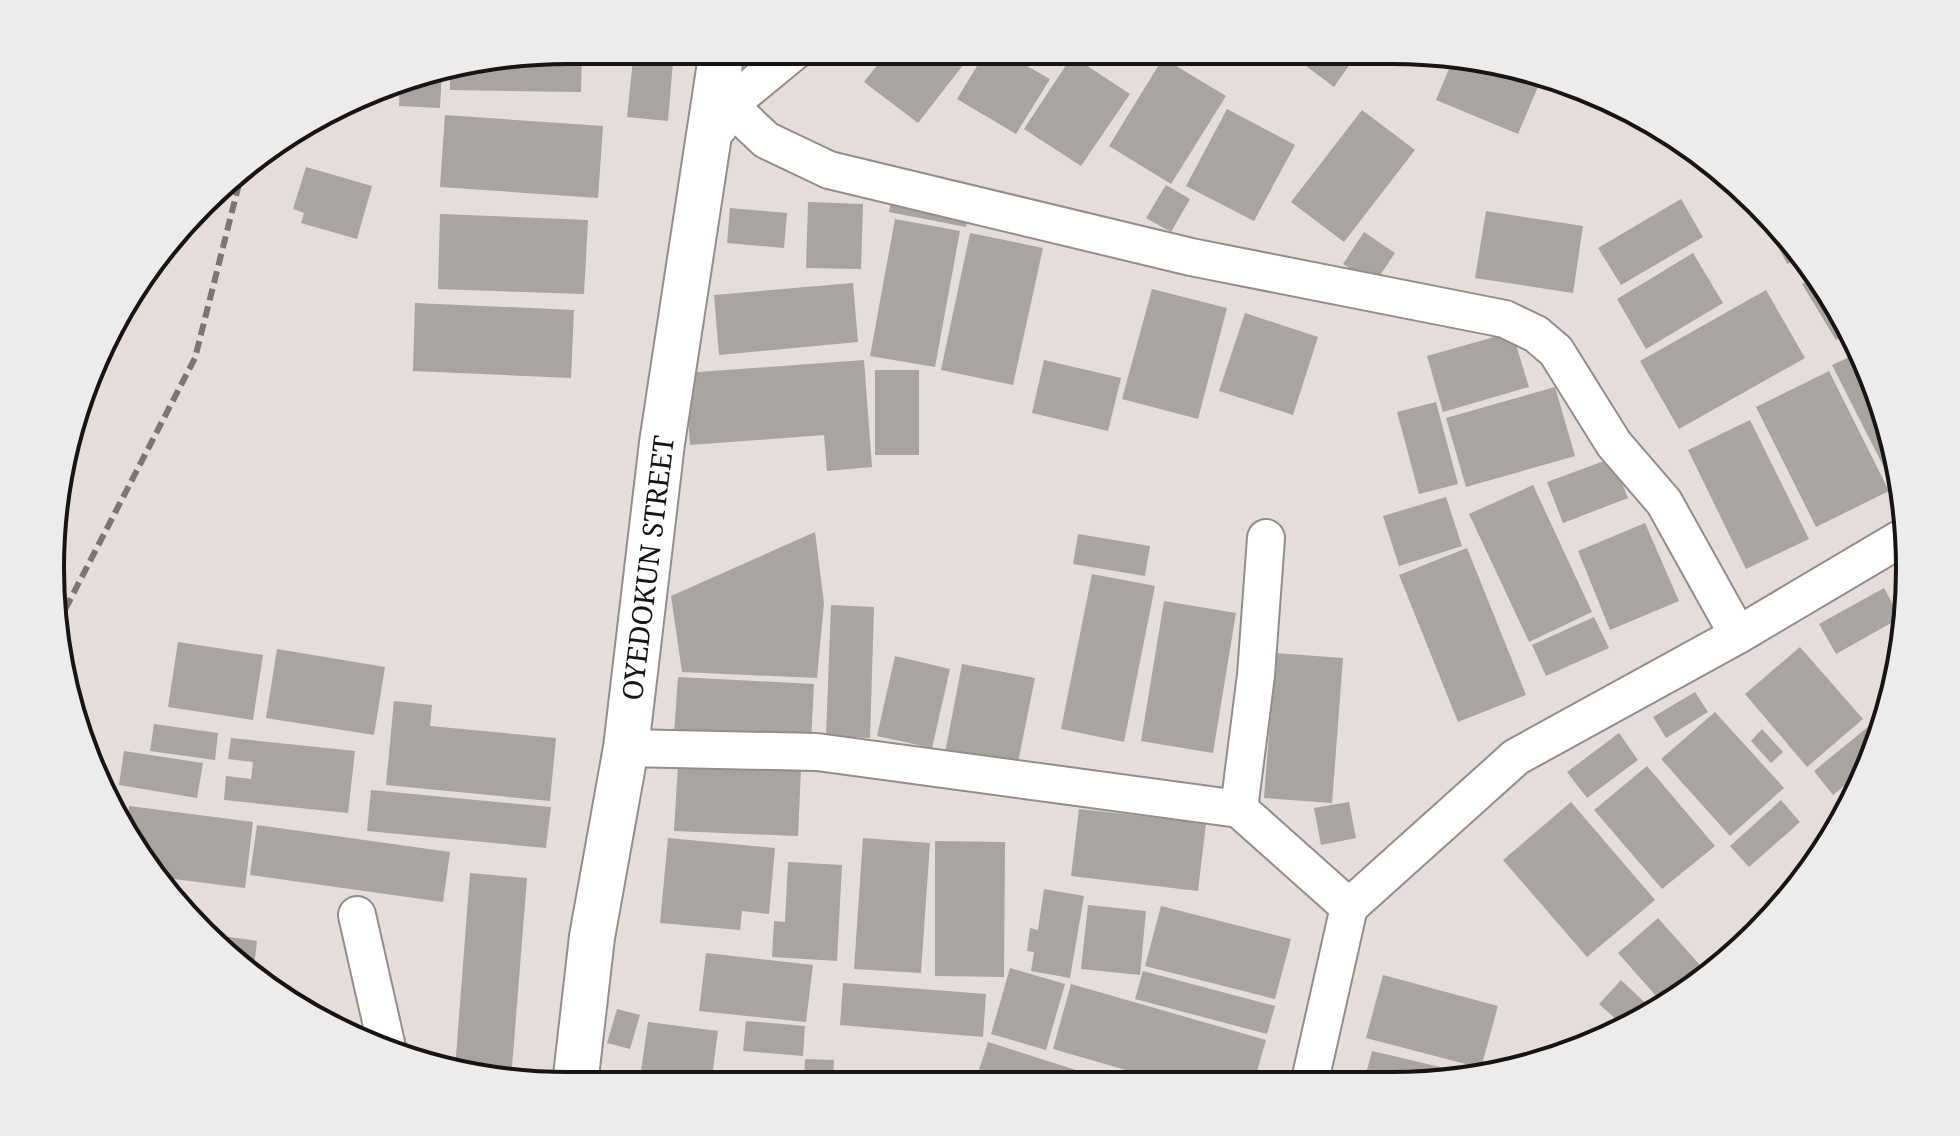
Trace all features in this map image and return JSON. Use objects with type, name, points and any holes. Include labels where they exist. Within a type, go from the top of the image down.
[{"type":"street","name":"OYEDOKUN STREET","points":[[576,1072],[592,937],[626,748],[662,443],[720,64]]},
{"type":"street","points":[[706,154],[729,105],[779,64]]},
{"type":"street","points":[[729,105],[766,140],[829,170],[1191,257],[1505,319],[1536,334],[1556,351],[1614,444],[1664,502],[1695,564],[1738,635]]},
{"type":"street","points":[[1239,809],[1256,675],[1266,538]]},
{"type":"street","points":[[1312,1072],[1349,907],[1516,757],[1738,635],[1895,542]]},
{"type":"street","points":[[626,748],[817,752],[1239,809],[1349,907]]},
{"type":"street","points":[[357,915],[385,1037]]},
{"type":"building","points":[[582,64],[581,92],[450,90],[450,78],[470,74],[535,65]]},
{"type":"building","points":[[633,64],[673,64],[668,121],[627,117]]},
{"type":"building","points":[[878,64],[964,64],[918,123],[864,82]]},
{"type":"building","points":[[978,64],[1024,64],[1050,79],[1016,134],[957,99]]},
{"type":"building","points":[[1067,64],[1084,64],[1130,94],[1081,166],[1024,129]]},
{"type":"building","points":[[1159,64],[1173,64],[1226,96],[1171,184],[1109,146]]},
{"type":"building","points":[[1303,64],[1350,64],[1334,87]]},
{"type":"building","points":[[1450,67],[1538,86],[1518,134],[1436,100]]},
{"type":"building","points":[[442,80],[440,108],[399,106],[399,93]]},
{"type":"building","points":[[1227,109],[1295,145],[1254,221],[1186,186]]},
{"type":"building","points":[[1362,110],[1415,150],[1344,242],[1291,202]]},
{"type":"building","points":[[445,115],[603,126],[598,198],[440,187]]},
{"type":"building","points":[[306,167],[372,186],[357,239],[301,223],[304,213],[293,209]]},
{"type":"building","points":[[1166,185],[1190,199],[1171,232],[1146,218]]},
{"type":"building","points":[[893,194],[970,209],[966,227],[889,212]]},
{"type":"building","points":[[1681,199],[1703,237],[1621,285],[1598,248]]},
{"type":"building","points":[[808,202],[863,204],[861,269],[806,268]]},
{"type":"building","points":[[730,208],[787,213],[784,248],[727,243]]},
{"type":"building","points":[[1486,211],[1583,226],[1573,293],[1475,278]]},
{"type":"building","points":[[440,214],[588,220],[584,294],[438,289]]},
{"type":"building","points":[[895,219],[960,231],[935,367],[870,356]]},
{"type":"building","points":[[1364,232],[1395,253],[1374,284],[1343,264]]},
{"type":"building","points":[[970,233],[1043,248],[1013,385],[941,370]]},
{"type":"building","points":[[1775,241],[1792,261],[1787,264]]},
{"type":"building","points":[[1693,253],[1723,303],[1646,349],[1617,299]]},
{"type":"building","points":[[1806,282],[1840,338],[1836,340],[1802,284]]},
{"type":"building","points":[[853,283],[858,342],[719,355],[714,295]]},
{"type":"building","points":[[1152,289],[1227,308],[1198,419],[1122,399]]},
{"type":"building","points":[[1766,290],[1805,358],[1679,429],[1640,361]]},
{"type":"building","points":[[415,303],[574,310],[571,378],[413,371]]},
{"type":"building","points":[[1245,313],[1318,337],[1293,415],[1219,391]]},
{"type":"building","points":[[1512,332],[1529,387],[1443,412],[1427,356]]},
{"type":"building","points":[[1850,357],[1869,406],[1886,472],[1832,365]]},
{"type":"building","points":[[864,360],[872,467],[827,471],[824,435],[690,445],[685,373]]},
{"type":"building","points":[[1044,360],[1121,378],[1108,431],[1032,413]]},
{"type":"building","points":[[875,370],[919,370],[919,455],[875,455]]},
{"type":"building","points":[[1829,371],[1889,491],[1816,527],[1756,407]]},
{"type":"building","points":[[1555,387],[1575,456],[1466,487],[1446,418]]},
{"type":"building","points":[[1436,402],[1458,484],[1419,494],[1397,412]]},
{"type":"building","points":[[1750,420],[1809,539],[1746,569],[1688,450]]},
{"type":"building","points":[[1612,458],[1628,498],[1563,523],[1547,482]]},
{"type":"building","points":[[1533,485],[1592,612],[1529,642],[1469,514]]},
{"type":"building","points":[[1446,497],[1462,546],[1399,566],[1383,516]]},
{"type":"building","points":[[1645,523],[1679,601],[1610,630],[1578,551]]},
{"type":"building","points":[[815,532],[824,603],[817,678],[682,672],[671,596]]},
{"type":"building","points":[[1078,534],[1150,546],[1145,576],[1073,564]]},
{"type":"building","points":[[1467,548],[1526,695],[1458,722],[1399,575]]},
{"type":"building","points":[[1092,574],[1155,586],[1124,742],[1061,729]]},
{"type":"building","points":[[1884,588],[1894,608],[1893,622],[1836,654],[1819,624]]},
{"type":"building","points":[[1164,601],[1236,613],[1213,753],[1141,741]]},
{"type":"building","points":[[831,605],[874,607],[870,738],[826,736]]},
{"type":"building","points":[[1594,617],[1609,648],[1546,676],[1532,645]]},
{"type":"building","points":[[178,642],[263,655],[253,720],[168,707]]},
{"type":"building","points":[[1800,647],[1863,719],[1807,767],[1745,694]]},
{"type":"building","points":[[277,649],[385,667],[374,735],[266,718]]},
{"type":"building","points":[[1275,653],[1343,658],[1332,803],[1264,798]]},
{"type":"building","points":[[895,656],[950,669],[932,748],[877,736]]},
{"type":"building","points":[[962,664],[1035,678],[1016,772],[944,758]]},
{"type":"building","points":[[678,677],[814,684],[811,742],[674,735]]},
{"type":"building","points":[[1695,692],[1708,712],[1666,738],[1653,717]]},
{"type":"building","points":[[394,701],[432,705],[430,726],[556,738],[550,801],[386,785]]},
{"type":"building","points":[[1715,712],[1784,788],[1730,836],[1661,759]]},
{"type":"building","points":[[154,724],[218,733],[215,760],[150,751]]},
{"type":"building","points":[[1870,727],[1848,783],[1833,795],[1814,771]]},
{"type":"building","points":[[1762,729],[1783,752],[1771,763],[1751,741]]},
{"type":"building","points":[[1619,733],[1638,760],[1587,798],[1567,772]]},
{"type":"building","points":[[231,738],[355,751],[348,813],[224,800],[226,776],[251,779],[253,762],[228,759]]},
{"type":"building","points":[[124,751],[203,763],[197,798],[119,785]]},
{"type":"building","points":[[678,764],[801,769],[798,836],[674,831]]},
{"type":"building","points":[[1647,766],[1715,846],[1662,889],[1594,810]]},
{"type":"building","points":[[371,790],[551,807],[546,848],[367,831]]},
{"type":"building","points":[[1781,800],[1800,822],[1749,867],[1730,846]]},
{"type":"building","points":[[1349,802],[1356,838],[1321,845],[1314,808]]},
{"type":"building","points":[[1571,802],[1655,900],[1587,957],[1503,860]]},
{"type":"building","points":[[129,806],[253,822],[245,888],[171,879],[128,813]]},
{"type":"building","points":[[1079,809],[1206,823],[1198,891],[1071,876]]},
{"type":"building","points":[[257,825],[450,852],[443,902],[250,875]]},
{"type":"building","points":[[668,838],[775,848],[769,914],[742,911],[740,930],[660,923]]},
{"type":"building","points":[[863,838],[930,843],[921,973],[854,969]]},
{"type":"building","points":[[935,841],[1005,842],[1004,977],[935,976]]},
{"type":"building","points":[[788,862],[842,865],[837,961],[772,957],[774,921],[785,922]]},
{"type":"building","points":[[470,873],[527,878],[512,1069],[456,1059]]},
{"type":"building","points":[[1044,889],[1084,896],[1070,978],[1031,971],[1034,952],[1027,951],[1030,928],[1038,930]]},
{"type":"building","points":[[1088,905],[1146,911],[1140,975],[1081,969]]},
{"type":"building","points":[[1161,906],[1291,939],[1275,999],[1145,966]]},
{"type":"building","points":[[1658,918],[1701,966],[1656,996],[1618,953]]},
{"type":"building","points":[[225,937],[257,941],[254,963]]},
{"type":"building","points":[[706,953],[813,965],[806,1022],[699,1011]]},
{"type":"building","points":[[1010,968],[1065,984],[1046,1050],[991,1034]]},
{"type":"building","points":[[1143,971],[1275,1006],[1267,1034],[1135,999]]},
{"type":"building","points":[[1383,975],[1498,1006],[1482,1063],[1471,1065],[1366,1038]]},
{"type":"building","points":[[1621,980],[1645,1003],[1616,1019],[1599,1004]]},
{"type":"building","points":[[843,983],[986,994],[983,1037],[840,1025]]},
{"type":"building","points":[[1071,984],[1266,1040],[1257,1072],[1133,1072],[1053,1049]]},
{"type":"building","points":[[617,1009],[640,1015],[630,1049],[607,1043]]},
{"type":"building","points":[[746,1021],[805,1026],[803,1056],[743,1051]]},
{"type":"building","points":[[648,1022],[718,1031],[713,1072],[641,1072]]},
{"type":"building","points":[[988,1042],[1082,1072],[978,1072]]},
{"type":"building","points":[[1372,1051],[1448,1069],[1425,1071],[1366,1072]]},
{"type":"building","points":[[805,1059],[834,1060],[834,1072],[804,1072]]},
{"type":"railway","points":[[66,608],[195,358],[238,187]]}]
